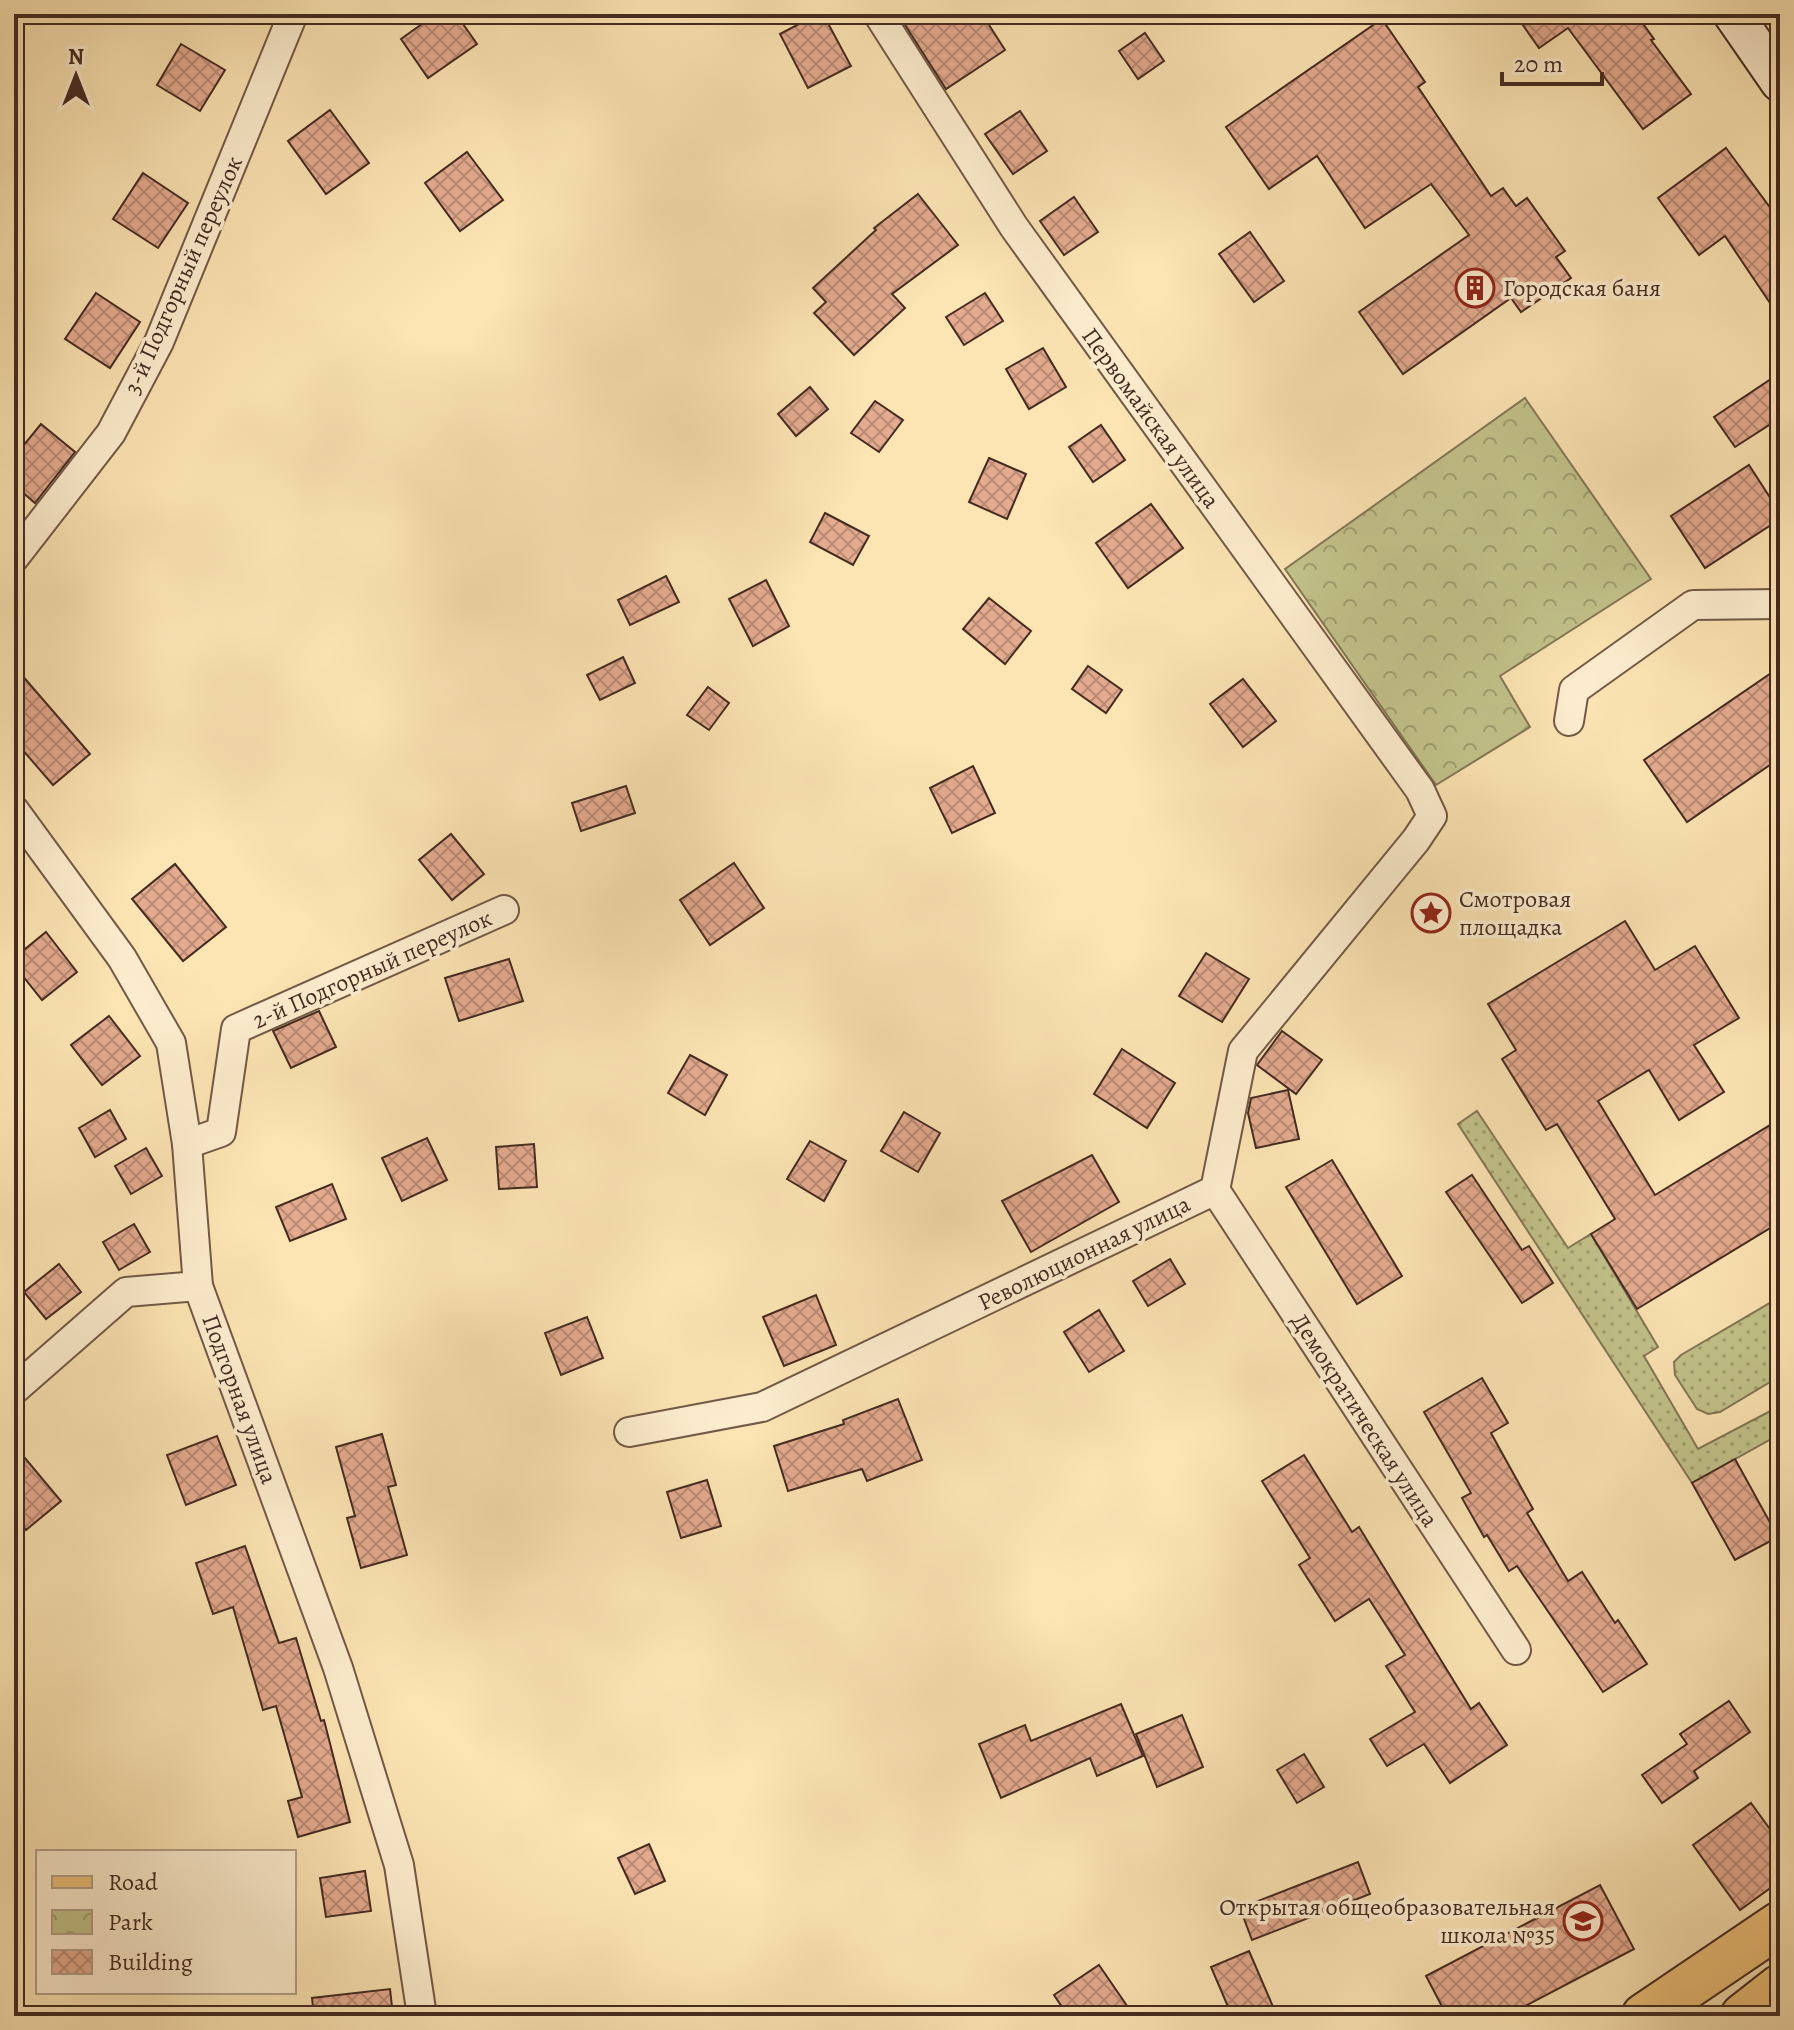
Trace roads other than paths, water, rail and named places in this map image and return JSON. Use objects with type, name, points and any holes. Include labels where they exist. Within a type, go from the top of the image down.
[{"type":"main road","points":[[1733,14],[1780,82]]},
{"type":"main road","points":[[1644,2016],[1780,1924]]},
{"type":"main road","points":[[1743,2016],[1780,1987]]},
{"type":"street","name":"3-й Подгорный переулок","points":[[14,558],[111,433],[159,342],[293,14]]},
{"type":"street","name":"Первомайская улица","points":[[878,14],[1014,227],[1420,790],[1432,816]]},
{"type":"street","points":[[1569,721],[1574,690],[1693,605],[1780,604]]},
{"type":"street","name":"Подгорная улица","points":[[14,810],[122,958],[171,1043],[187,1144],[198,1286],[338,1668],[390,1835],[399,1865],[422,2016]]},
{"type":"street","name":"Революционная улица","points":[[629,1432],[762,1407],[1215,1190],[1243,1051],[1416,840],[1432,816]]},
{"type":"street","name":"2-й Подгорный переулок","points":[[187,1144],[221,1132],[236,1029],[504,910]]},
{"type":"street","name":"Демократическая улица","points":[[1215,1190],[1516,1650]]},
{"type":"street","points":[[14,1390],[126,1292],[198,1286]]},
{"type":"place","name":"Городская баня","points":[[1475,288]]},
{"type":"place","name":"Смотровая площадка","points":[[1431,913]]},
{"type":"place","name":"Открытая общеобразовательная школа №35","points":[[1583,1921]]}]
